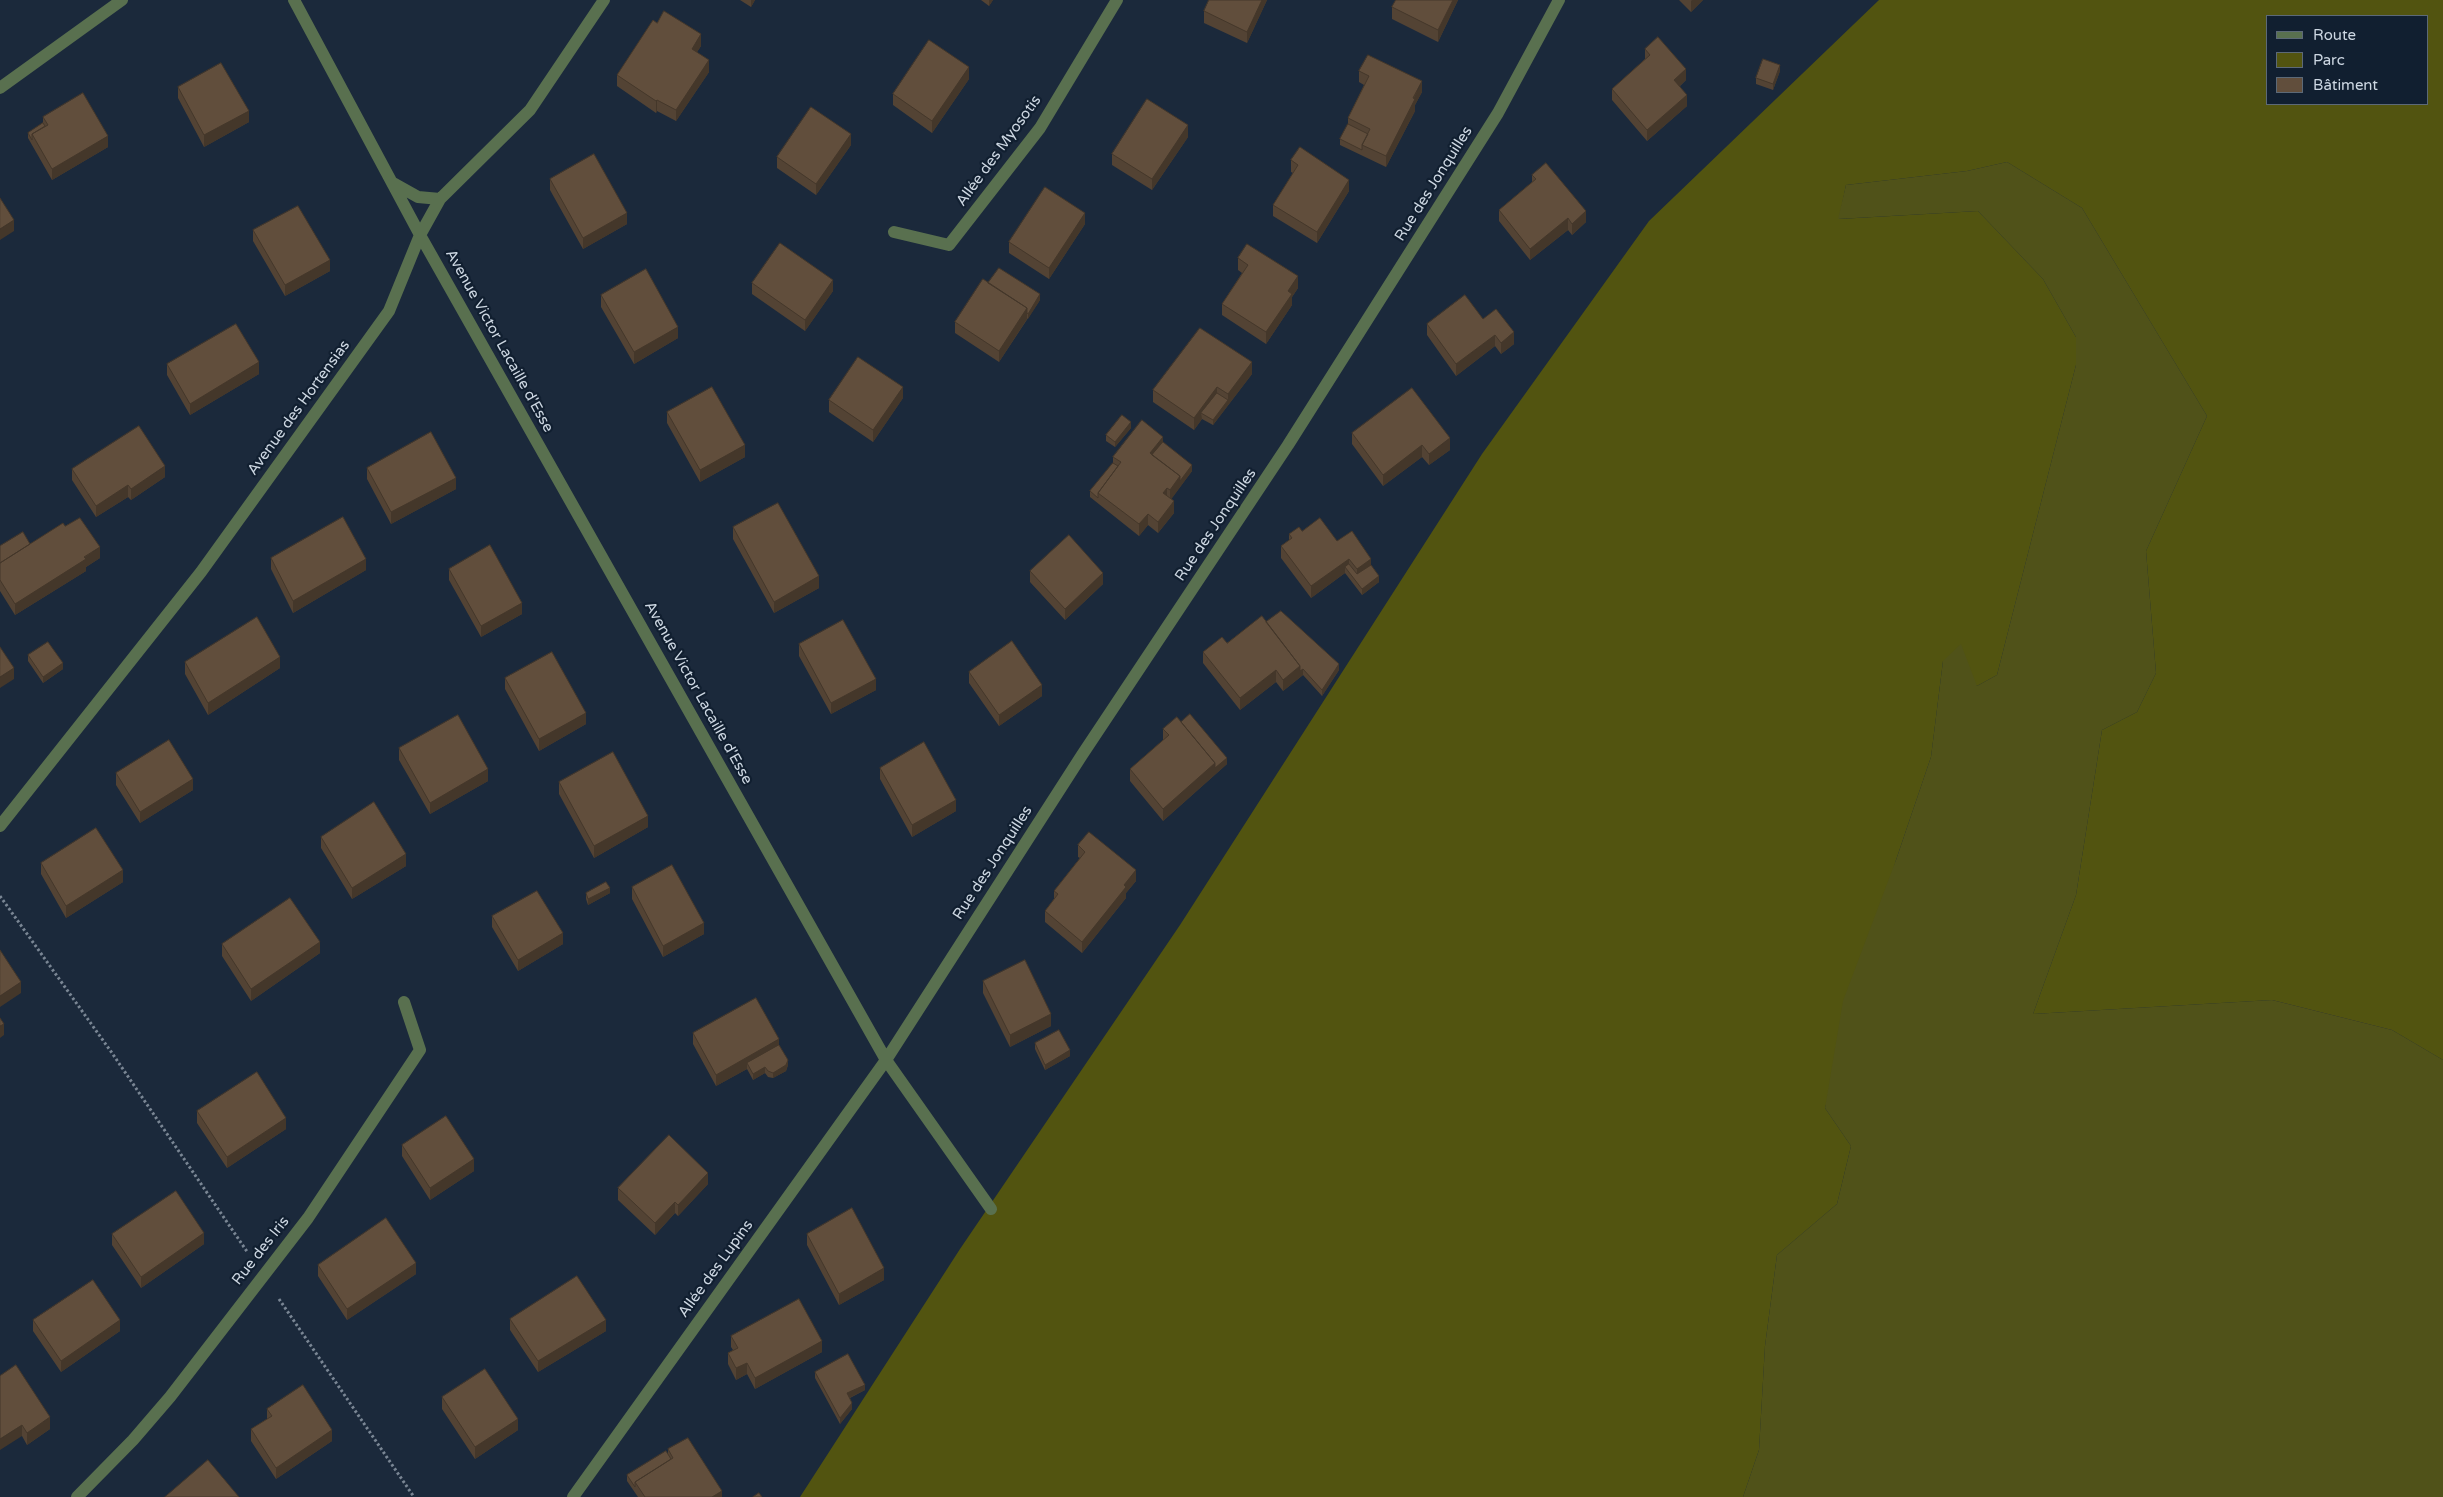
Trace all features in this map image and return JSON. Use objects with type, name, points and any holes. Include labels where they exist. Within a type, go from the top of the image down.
[{"type":"street","points":[[0,88],[122,0]]},
{"type":"street","name":"Avenue Victor Lacaille d'Esse","points":[[294,0],[420,235],[886,1060],[991,1209]]},
{"type":"street","name":"Avenue des Hortensias","points":[[0,826],[201,572],[389,311],[420,235],[440,198],[530,110],[604,0]]},
{"type":"street","name":"Allée des Myosotis","points":[[894,232],[949,245],[1040,128],[1117,0]]},
{"type":"street","name":"Rue des Jonquilles","points":[[886,1060],[1082,755],[1294,437],[1498,112],[1559,0]]},
{"type":"street","points":[[392,183],[418,197],[440,198]]},
{"type":"street","name":"Rue des Iris","points":[[77,1497],[133,1440],[170,1397],[308,1218],[420,1050],[404,1002]]},
{"type":"street","name":"Allée des Lupins","points":[[573,1497],[886,1060]]},
{"type":"path","points":[[0,896],[112,1053],[360,1421],[414,1497]]},
{"type":"green space","points":[[1879,0],[2443,0],[2443,1060],[2392,1030],[2272,1000],[2033,1014],[2076,895],[2102,730],[2137,712],[2156,673],[2146,551],[2207,416],[2082,208],[2007,162],[1967,171],[1846,185],[1839,219],[1978,211],[2043,279],[2076,337],[2076,365],[1997,675],[1977,686],[1943,661],[1931,757],[1896,860],[1825,1108],[1851,1146],[1837,1204],[1777,1255],[1765,1346],[1759,1450],[1743,1497],[800,1497],[960,1249],[1180,925],[1482,454],[1649,221]]},
{"type":"shaded area","points":[[2007,162],[2082,208],[2207,416],[2146,551],[2156,673],[2137,712],[2102,730],[2076,895],[2033,1014],[2272,1000],[2392,1030],[2443,1060],[2443,1497],[1743,1497],[1759,1450],[1765,1346],[1777,1255],[1837,1204],[1851,1146],[1825,1108],[1843,1001],[1896,860],[1931,757],[1943,661],[1961,644],[1977,686],[1997,675],[2076,365],[2076,337],[2043,279],[1978,211],[1838,219],[1846,185],[1967,171]]},
{"type":"building","points":[[1209,0],[1262,0],[1247,32],[1204,11]]},
{"type":"building","points":[[1396,0],[1453,0],[1438,30],[1392,7]]},
{"type":"building","points":[[664,11],[701,34],[692,49],[709,60],[676,110],[656,101],[617,75],[653,20],[657,23]]},
{"type":"building","points":[[1658,37],[1686,69],[1674,80],[1687,95],[1647,130],[1612,89],[1650,55],[1645,49]]},
{"type":"building","points":[[929,40],[969,67],[932,121],[893,94]]},
{"type":"building","points":[[1368,55],[1422,81],[1386,156],[1362,145],[1370,129],[1348,118],[1369,76],[1359,71]]},
{"type":"building","points":[[1763,59],[1780,65],[1773,84],[1756,78]]},
{"type":"building","points":[[221,63],[249,111],[204,135],[178,87]]},
{"type":"building","points":[[83,93],[108,136],[52,169],[32,134],[48,125],[43,117]]},
{"type":"building","points":[[1147,99],[1188,125],[1152,179],[1112,154]]},
{"type":"building","points":[[811,107],[851,134],[816,184],[777,157]]},
{"type":"building","points":[[43,123],[45,126],[32,134],[32,140],[28,133]]},
{"type":"building","points":[[1348,124],[1368,134],[1362,145],[1362,150],[1340,139]]},
{"type":"building","points":[[1300,147],[1349,180],[1317,232],[1273,205],[1298,165],[1291,160]]},
{"type":"building","points":[[594,154],[627,213],[583,238],[550,179]]},
{"type":"building","points":[[1546,163],[1586,211],[1572,224],[1568,218],[1530,249],[1499,210],[1536,179],[1532,175]]},
{"type":"building","points":[[1045,187],[1085,213],[1049,268],[1009,242]]},
{"type":"building","points":[[0,198],[14,220],[0,229]]},
{"type":"building","points":[[298,206],[330,260],[285,285],[253,230]]},
{"type":"building","points":[[780,243],[833,280],[805,320],[752,283]]},
{"type":"building","points":[[1247,244],[1298,276],[1288,291],[1292,294],[1266,332],[1222,304],[1248,265],[1238,258]]},
{"type":"building","points":[[999,268],[1040,294],[1028,314],[1027,308],[988,283]]},
{"type":"building","points":[[646,269],[678,327],[634,352],[601,295]]},
{"type":"building","points":[[983,279],[1027,308],[999,351],[955,322]]},
{"type":"building","points":[[1465,295],[1483,319],[1496,309],[1514,332],[1501,343],[1495,335],[1456,364],[1427,324]]},
{"type":"building","points":[[236,324],[259,362],[190,404],[167,364]]},
{"type":"building","points":[[1200,328],[1252,362],[1228,394],[1217,387],[1194,418],[1153,390]]},
{"type":"building","points":[[858,357],[903,387],[873,430],[829,400]]},
{"type":"building","points":[[712,387],[745,445],[700,470],[667,412]]},
{"type":"building","points":[[1412,388],[1450,438],[1429,454],[1422,445],[1383,475],[1352,433]]},
{"type":"building","points":[[1217,393],[1228,400],[1213,420],[1201,413]]},
{"type":"building","points":[[1122,415],[1131,422],[1115,442],[1106,435]]},
{"type":"building","points":[[1142,420],[1163,437],[1150,453],[1180,476],[1170,490],[1167,488],[1163,493],[1174,501],[1158,522],[1148,514],[1139,524],[1098,493],[1121,462],[1113,457]]},
{"type":"building","points":[[139,426],[165,466],[131,489],[128,485],[96,506],[72,469]]},
{"type":"building","points":[[431,432],[456,478],[391,512],[367,468]]},
{"type":"building","points":[[1163,442],[1192,465],[1180,481],[1180,476],[1152,455]]},
{"type":"building","points":[[1113,463],[1118,466],[1098,493],[1098,498],[1090,491]]},
{"type":"building","points":[[778,503],[819,576],[774,602],[733,527]]},
{"type":"building","points":[[343,517],[366,559],[293,601],[271,558]]},
{"type":"building","points":[[80,518],[100,547],[84,557],[86,559],[15,604],[0,580],[0,563],[63,523],[65,526]]},
{"type":"building","points":[[1320,518],[1337,541],[1352,531],[1371,559],[1357,569],[1349,559],[1311,586],[1281,546],[1292,538],[1289,534],[1299,527],[1302,531]]},
{"type":"building","points":[[23,532],[30,544],[0,563],[0,546]]},
{"type":"building","points":[[1069,535],[1103,573],[1065,609],[1030,571]]},
{"type":"building","points":[[490,545],[522,603],[481,626],[449,569]]},
{"type":"building","points":[[1349,564],[1357,574],[1371,565],[1379,576],[1362,589],[1345,567]]},
{"type":"building","points":[[1281,611],[1339,664],[1322,690],[1303,669],[1300,671],[1300,666],[1266,622]]},
{"type":"building","points":[[1262,616],[1300,666],[1283,680],[1276,670],[1240,698],[1203,652],[1222,637],[1227,643]]},
{"type":"building","points":[[257,617],[280,657],[208,703],[185,662]]},
{"type":"building","points":[[843,620],[876,679],[831,703],[799,644]]},
{"type":"building","points":[[1012,641],[1042,685],[999,715],[969,672]]},
{"type":"building","points":[[48,642],[63,663],[43,677],[28,655]]},
{"type":"building","points":[[0,647],[14,668],[0,677]]},
{"type":"building","points":[[552,652],[586,713],[539,739],[505,678]]},
{"type":"building","points":[[1190,714],[1227,758],[1215,768],[1215,763],[1181,722]]},
{"type":"building","points":[[458,715],[488,769],[430,803],[399,748]]},
{"type":"building","points":[[1177,717],[1215,763],[1163,809],[1130,769],[1169,735],[1163,729]]},
{"type":"building","points":[[169,740],[193,779],[140,812],[116,773]]},
{"type":"building","points":[[924,742],[956,800],[912,825],[880,768]]},
{"type":"building","points":[[613,752],[648,816],[594,846],[559,782]]},
{"type":"building","points":[[374,802],[406,854],[352,888],[321,837]]},
{"type":"building","points":[[96,828],[123,870],[66,906],[41,863]]},
{"type":"building","points":[[1089,832],[1136,870],[1124,885],[1126,887],[1082,942],[1045,911],[1058,894],[1054,891],[1085,852],[1078,845]]},
{"type":"building","points":[[672,865],[704,923],[663,946],[632,887]]},
{"type":"building","points":[[606,882],[610,888],[588,899],[586,893]]},
{"type":"building","points":[[537,891],[563,933],[518,960],[492,916]]},
{"type":"building","points":[[290,898],[320,942],[251,989],[222,944]]},
{"type":"building","points":[[0,950],[21,982],[0,996]]},
{"type":"building","points":[[1025,960],[1051,1014],[1010,1035],[983,981]]},
{"type":"building","points":[[756,998],[779,1039],[716,1075],[693,1033]]},
{"type":"building","points":[[0,1018],[4,1024],[0,1026]]},
{"type":"building","points":[[1059,1030],[1070,1050],[1045,1065],[1035,1043]]},
{"type":"building","points":[[779,1045],[788,1060],[786,1065],[773,1073],[765,1067],[753,1074],[747,1063]]},
{"type":"building","points":[[257,1072],[286,1118],[227,1157],[197,1111]]},
{"type":"building","points":[[446,1116],[474,1159],[430,1188],[402,1145]]},
{"type":"building","points":[[669,1135],[708,1173],[678,1205],[675,1202],[655,1223],[618,1188]]},
{"type":"building","points":[[176,1191],[204,1233],[141,1277],[112,1234]]},
{"type":"building","points":[[852,1208],[884,1268],[839,1294],[807,1234]]},
{"type":"building","points":[[386,1218],[416,1263],[347,1309],[318,1265]]},
{"type":"building","points":[[577,1276],[606,1320],[538,1361],[510,1319]]},
{"type":"building","points":[[93,1280],[120,1320],[61,1361],[33,1320]]},
{"type":"building","points":[[799,1299],[822,1341],[755,1378],[747,1363],[736,1368],[728,1353],[738,1348],[731,1336]]},
{"type":"building","points":[[848,1354],[865,1385],[847,1393],[852,1403],[840,1418],[815,1372]]},
{"type":"building","points":[[16,1365],[50,1417],[27,1433],[22,1425],[0,1439],[0,1376]]},
{"type":"building","points":[[485,1369],[518,1419],[475,1447],[442,1397]]},
{"type":"building","points":[[303,1385],[332,1430],[276,1468],[251,1429],[272,1416],[267,1409]]},
{"type":"building","points":[[688,1438],[722,1491],[712,1497],[645,1497],[635,1482],[673,1458],[668,1449]]},
{"type":"building","points":[[666,1451],[671,1459],[635,1482],[635,1487],[627,1475]]},
{"type":"building","points":[[208,1460],[239,1497],[165,1497]]},
{"type":"building","points":[[759,1493],[762,1497],[753,1497]]}]
